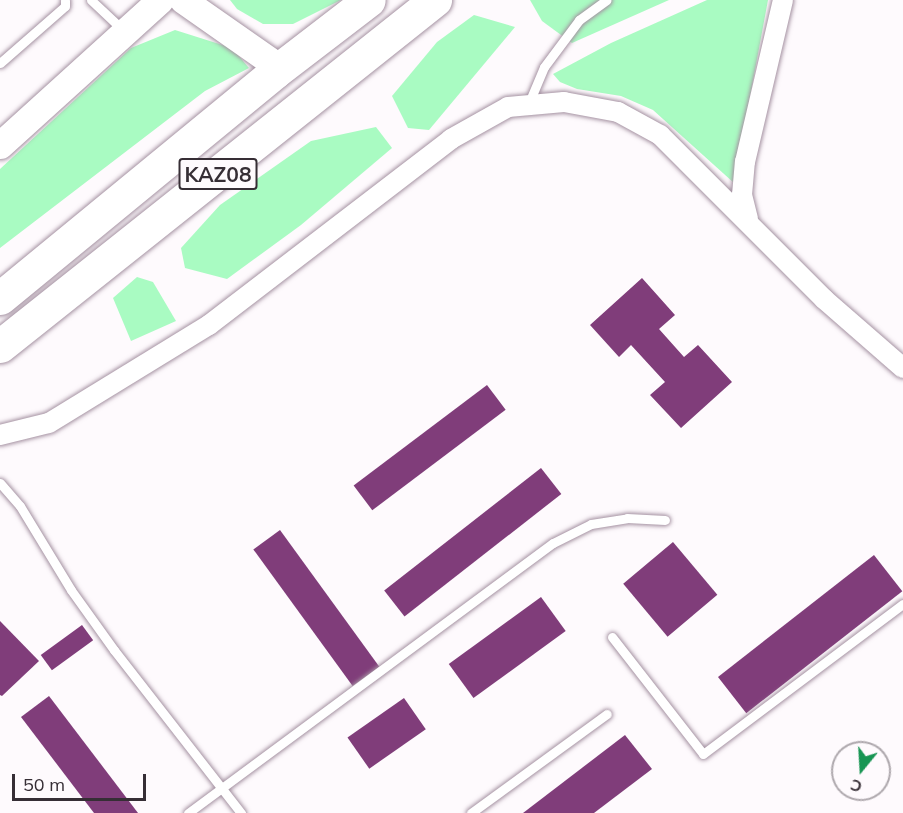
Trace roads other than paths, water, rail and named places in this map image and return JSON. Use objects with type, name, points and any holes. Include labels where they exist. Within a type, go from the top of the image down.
[{"type":"highway","name":"KAZ08","points":[[0,298],[280,68],[369,0]]},
{"type":"highway","name":"KAZ08","points":[[0,346],[435,0]]},
{"type":"street","points":[[0,145],[160,0]]},
{"type":"street","points":[[183,0],[280,68]]},
{"type":"street","points":[[748,219],[742,195],[745,162],[783,0]]},
{"type":"street","points":[[0,435],[49,423],[208,325],[451,139],[508,107],[564,102],[618,112],[660,135],[748,219],[824,299],[903,368]]},
{"type":"lane","points":[[0,63],[65,6],[65,0]]},
{"type":"lane","points":[[91,0],[125,32]]},
{"type":"lane","points":[[528,105],[544,67],[565,38],[579,20],[607,0]]},
{"type":"lane","points":[[0,483],[20,506],[70,590],[241,813]]},
{"type":"lane","points":[[188,813],[553,543],[591,524],[627,518],[665,520]]},
{"type":"lane","points":[[612,637],[703,754],[903,604]]},
{"type":"lane","points":[[471,813],[607,714]]}]
